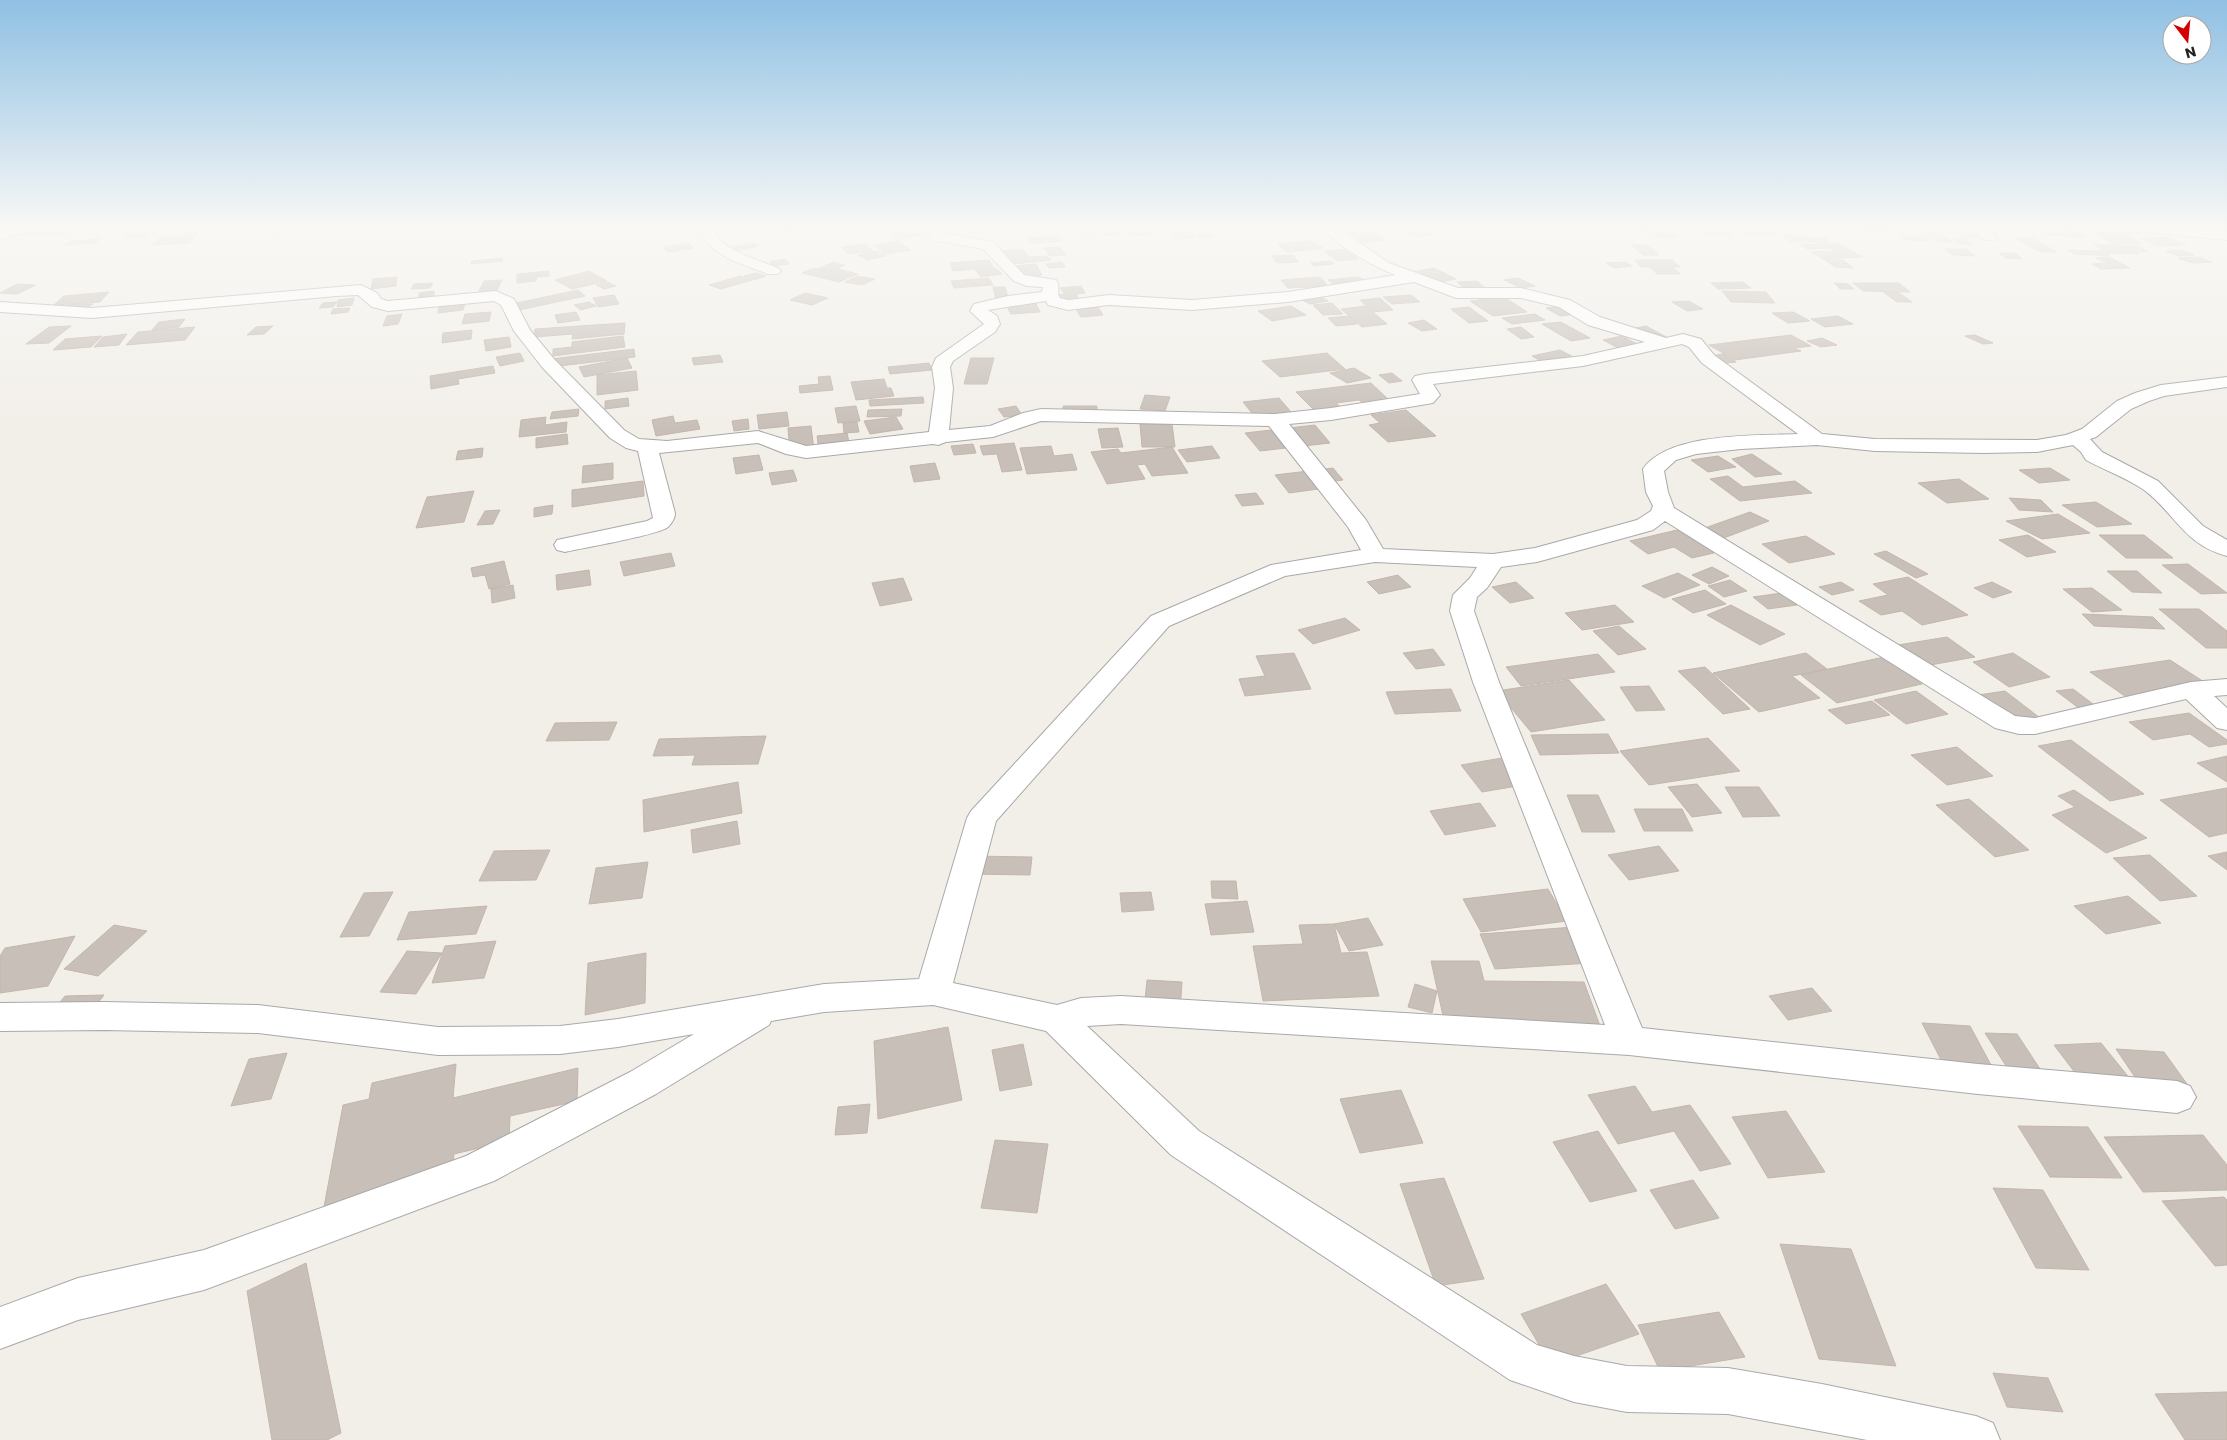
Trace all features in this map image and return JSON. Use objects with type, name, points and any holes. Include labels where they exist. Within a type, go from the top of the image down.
[{"type":"street","points":[[0,307],[92,312],[287,295]]},
{"type":"street","points":[[370,295],[377,305],[388,306],[496,296],[508,302],[522,331],[548,364],[617,434],[633,444],[646,447],[667,447],[758,437],[768,439],[792,452],[806,452],[938,439],[993,431],[1030,417],[1042,415],[1275,420],[1332,414],[1426,399],[1431,395],[1421,380],[1425,378],[1534,368],[1582,361],[1683,339],[1695,343],[1708,359],[1817,439]]},
{"type":"street","points":[[938,439],[944,388],[941,367],[945,358],[992,324],[991,319],[978,311],[980,307],[1008,300],[1050,296],[1054,302],[1062,305],[1099,300],[1192,305],[1299,295]]},
{"type":"street","points":[[1530,295],[1564,303],[1594,321],[1665,342]]},
{"type":"street","points":[[933,992],[982,818],[1160,621],[1279,570],[1375,555],[1493,561],[1537,555],[1645,525],[1660,516],[1664,506],[1657,492],[1653,469],[1669,456],[1693,448],[1817,439],[1875,444],[1984,447],[2037,446],[2077,438],[2094,430],[2124,405],[2142,397],[2161,392],[2227,382]]},
{"type":"street","points":[[1275,420],[1358,525],[1375,555]]},
{"type":"street","points":[[2077,438],[2090,449],[2093,456],[2151,486],[2195,530],[2227,550]]},
{"type":"street","points":[[565,545],[654,526],[661,522],[664,512],[646,447]]},
{"type":"street","points":[[1662,510],[2005,722],[2019,726],[2035,726],[2191,690],[2227,687]]},
{"type":"street","points":[[1493,561],[1479,583],[1465,595],[1462,611],[1486,682],[1629,1041]]},
{"type":"street","points":[[2191,690],[2227,722]]},
{"type":"street","points":[[0,1016],[258,1019],[438,1041],[560,1040],[618,1033],[824,998],[933,992],[1057,1019],[1081,1012],[1121,1010],[1629,1041],[1978,1079],[2177,1097]]},
{"type":"street","points":[[0,1328],[78,1299],[204,1270],[480,1169],[643,1082],[766,1009]]},
{"type":"street","points":[[1057,1019],[1185,1143],[1526,1364],[1574,1379],[1626,1389],[1728,1391],[1822,1407],[1976,1440]]},
{"type":"building","points":[[106,295],[100,302],[54,305],[64,296]]},
{"type":"building","points":[[419,295],[434,295],[434,297],[419,299]]},
{"type":"building","points":[[553,295],[585,296],[519,310],[512,304]]},
{"type":"building","points":[[614,295],[619,304],[598,307],[593,298]]},
{"type":"building","points":[[800,295],[828,298],[812,305],[790,300]]},
{"type":"building","points":[[995,295],[1007,295],[1008,298],[996,299]]},
{"type":"building","points":[[1050,295],[1077,295],[1078,301],[1051,302]]},
{"type":"building","points":[[1411,295],[1420,302],[1392,304],[1383,297]]},
{"type":"building","points":[[1725,295],[1769,295],[1775,303],[1731,302]]},
{"type":"building","points":[[1887,295],[1902,295],[1912,302],[1897,302]]},
{"type":"building","points":[[1320,296],[1328,301],[1310,304],[1302,300]]},
{"type":"building","points":[[1504,297],[1527,312],[1493,316],[1470,301]]},
{"type":"building","points":[[354,298],[352,305],[337,307],[338,300]]},
{"type":"building","points":[[1380,298],[1393,310],[1373,312],[1360,300]]},
{"type":"building","points":[[1689,301],[1703,309],[1687,311],[1672,302]]},
{"type":"building","points":[[337,302],[333,307],[319,308],[323,303]]},
{"type":"building","points":[[589,302],[596,306],[581,310],[574,305]]},
{"type":"building","points":[[1035,302],[1040,312],[1011,314],[1006,305]]},
{"type":"building","points":[[465,303],[463,310],[438,313],[439,306]]},
{"type":"building","points":[[1332,303],[1343,314],[1323,315],[1313,305]]},
{"type":"building","points":[[70,304],[93,304],[82,310],[59,310]]},
{"type":"building","points":[[1291,306],[1306,315],[1272,321],[1258,311]]},
{"type":"building","points":[[1366,306],[1387,324],[1362,327],[1341,309]]},
{"type":"building","points":[[1564,306],[1577,314],[1560,316],[1546,308]]},
{"type":"building","points":[[1098,307],[1103,315],[1081,317],[1076,309]]},
{"type":"building","points":[[1469,307],[1488,321],[1469,323],[1451,309]]},
{"type":"building","points":[[350,308],[348,312],[331,314],[333,309]]},
{"type":"building","points":[[491,312],[489,321],[462,324],[465,314]]},
{"type":"building","points":[[576,312],[580,320],[558,323],[555,315]]},
{"type":"building","points":[[1793,312],[1810,321],[1788,323],[1772,313]]},
{"type":"building","points":[[402,314],[398,324],[383,326],[387,316]]},
{"type":"building","points":[[1535,314],[1545,320],[1512,324],[1502,318]]},
{"type":"building","points":[[1349,316],[1357,324],[1336,326],[1328,318]]},
{"type":"building","points":[[1838,316],[1853,324],[1825,327],[1811,319]]},
{"type":"building","points":[[185,319],[179,327],[152,330],[159,322]]},
{"type":"building","points":[[1424,320],[1437,329],[1422,331],[1408,323]]},
{"type":"building","points":[[1561,322],[1590,338],[1571,341],[1542,324]]},
{"type":"building","points":[[625,323],[624,334],[572,339],[573,334],[534,337],[535,329]]},
{"type":"building","points":[[71,326],[49,343],[26,344],[49,327]]},
{"type":"building","points":[[273,326],[264,334],[247,335],[256,327]]},
{"type":"building","points":[[1646,326],[1670,339],[1656,341],[1631,329]]},
{"type":"building","points":[[195,327],[185,340],[126,345],[138,332]]},
{"type":"building","points":[[1521,327],[1534,337],[1521,339],[1507,329]]},
{"type":"building","points":[[472,330],[471,339],[442,343],[443,333]]},
{"type":"building","points":[[127,334],[119,345],[94,347],[103,337]]},
{"type":"building","points":[[1791,335],[1811,346],[1794,348],[1801,351],[1735,360],[1709,345]]},
{"type":"building","points":[[1975,335],[1993,343],[1983,344],[1965,336]]},
{"type":"building","points":[[102,336],[91,347],[53,350],[65,339]]},
{"type":"building","points":[[623,336],[625,347],[553,356],[553,349],[572,347],[572,342]]},
{"type":"building","points":[[1622,336],[1639,345],[1620,349],[1603,340]]},
{"type":"building","points":[[509,337],[511,347],[486,351],[484,340]]},
{"type":"building","points":[[1822,338],[1837,345],[1821,347],[1807,341]]},
{"type":"building","points":[[634,349],[635,357],[551,367],[551,359]]},
{"type":"building","points":[[1560,350],[1583,362],[1554,368],[1532,356]]},
{"type":"building","points":[[520,353],[524,361],[500,366],[496,357]]},
{"type":"building","points":[[1327,353],[1345,369],[1280,377],[1262,361]]},
{"type":"building","points":[[1723,354],[1736,362],[1717,364],[1704,357]]},
{"type":"building","points":[[720,355],[723,362],[694,365],[692,358]]},
{"type":"building","points":[[627,358],[632,368],[584,377],[579,367]]},
{"type":"building","points":[[971,358],[994,358],[987,384],[964,384]]},
{"type":"building","points":[[929,363],[932,370],[890,374],[888,367]]},
{"type":"building","points":[[493,366],[495,373],[458,379],[459,384],[431,389],[430,376]]},
{"type":"building","points":[[1354,368],[1371,378],[1347,383],[1330,373]]},
{"type":"building","points":[[636,371],[638,390],[597,395],[597,375]]},
{"type":"building","points":[[1392,373],[1402,381],[1389,383],[1379,375]]},
{"type":"building","points":[[830,376],[833,390],[800,393],[799,386],[819,384],[818,377]]},
{"type":"building","points":[[884,379],[887,388],[891,388],[894,396],[856,400],[851,382]]},
{"type":"building","points":[[1371,383],[1390,401],[1364,404],[1359,400],[1336,403],[1344,410],[1317,413],[1296,392]]},
{"type":"building","points":[[1145,395],[1170,397],[1165,411],[1140,409]]},
{"type":"building","points":[[923,397],[924,403],[870,406],[869,400]]},
{"type":"building","points":[[628,398],[629,406],[605,409],[605,401]]},
{"type":"building","points":[[1279,398],[1292,413],[1255,417],[1243,402]]},
{"type":"building","points":[[856,406],[860,421],[838,423],[835,408]]},
{"type":"building","points":[[1016,406],[1022,415],[1004,417],[998,409]]},
{"type":"building","points":[[1063,406],[1097,406],[1097,413],[1063,413]]},
{"type":"building","points":[[579,409],[578,416],[550,419],[552,412]]},
{"type":"building","points":[[902,409],[901,416],[867,417],[868,410]]},
{"type":"building","points":[[1406,410],[1436,436],[1388,442],[1369,425],[1380,423],[1371,415]]},
{"type":"building","points":[[787,412],[789,426],[759,429],[757,415]]},
{"type":"building","points":[[673,416],[675,423],[697,420],[700,429],[656,436],[652,420]]},
{"type":"building","points":[[546,417],[545,425],[567,422],[566,432],[519,437],[521,420]]},
{"type":"building","points":[[896,417],[903,429],[870,434],[864,421]]},
{"type":"building","points":[[748,419],[749,429],[734,431],[732,421]]},
{"type":"building","points":[[857,422],[859,432],[844,433],[843,423]]},
{"type":"building","points":[[1140,424],[1172,424],[1175,447],[1142,447]]},
{"type":"building","points":[[1315,425],[1330,443],[1260,451],[1245,433]]},
{"type":"building","points":[[811,426],[814,450],[790,453],[788,428]]},
{"type":"building","points":[[1118,428],[1123,447],[1102,448],[1098,429]]},
{"type":"building","points":[[847,433],[850,447],[819,450],[817,436]]},
{"type":"building","points":[[567,434],[568,444],[536,448],[536,438]]},
{"type":"building","points":[[1014,443],[1022,470],[1002,472],[997,454],[983,455],[980,446]]},
{"type":"building","points":[[973,444],[976,453],[954,455],[951,446]]},
{"type":"building","points":[[1051,446],[1054,456],[1072,454],[1077,470],[1027,474],[1020,448]]},
{"type":"building","points":[[1212,446],[1220,458],[1187,462],[1178,450]]},
{"type":"building","points":[[1172,447],[1188,473],[1152,476],[1145,464],[1137,465],[1145,479],[1107,484],[1091,452],[1118,449],[1121,453]]},
{"type":"building","points":[[483,448],[482,457],[456,460],[458,451]]},
{"type":"building","points":[[1752,454],[1782,474],[1755,477],[1732,459]]},
{"type":"building","points":[[759,455],[763,470],[736,474],[733,458]]},
{"type":"building","points":[[1718,456],[1736,467],[1708,472],[1691,460]]},
{"type":"building","points":[[613,463],[613,479],[582,483],[583,466]]},
{"type":"building","points":[[935,463],[940,479],[914,482],[910,466]]},
{"type":"building","points":[[1333,468],[1343,480],[1321,483],[1326,488],[1289,493],[1275,475]]},
{"type":"building","points":[[2050,468],[2070,480],[2039,483],[2019,470]]},
{"type":"building","points":[[793,470],[797,481],[772,485],[769,473]]},
{"type":"building","points":[[1728,476],[1743,487],[1795,481],[1812,493],[1740,501],[1710,479]]},
{"type":"building","points":[[1959,479],[1989,499],[1947,503],[1918,483]]},
{"type":"building","points":[[643,481],[644,496],[572,507],[572,490]]},
{"type":"building","points":[[474,491],[464,522],[416,528],[427,497]]},
{"type":"building","points":[[1256,493],[1264,504],[1242,506],[1235,495]]},
{"type":"building","points":[[2009,498],[2041,500],[2053,512],[2019,510]]},
{"type":"building","points":[[2096,502],[2132,524],[2097,527],[2062,505]]},
{"type":"building","points":[[553,505],[552,514],[534,517],[534,508]]},
{"type":"building","points":[[500,510],[493,524],[477,525],[485,511]]},
{"type":"building","points":[[1750,512],[1769,521],[1721,539],[1702,529]]},
{"type":"building","points":[[2058,514],[2090,533],[2042,539],[2006,521]]},
{"type":"building","points":[[1677,530],[1714,553],[1692,558],[1674,547],[1648,554],[1630,541]]},
{"type":"building","points":[[2028,535],[2056,552],[2027,557],[1999,540]]},
{"type":"building","points":[[2099,535],[2144,535],[2173,558],[2126,558]]},
{"type":"building","points":[[1806,536],[1835,554],[1789,563],[1762,544]]},
{"type":"building","points":[[1886,551],[1928,574],[1916,578],[1874,554]]},
{"type":"building","points":[[671,553],[675,566],[624,576],[620,562]]},
{"type":"building","points":[[504,561],[510,584],[489,589],[485,575],[473,577],[471,568]]},
{"type":"building","points":[[2188,564],[2227,593],[2201,594],[2162,565]]},
{"type":"building","points":[[1712,567],[1729,576],[1709,584],[1692,575]]},
{"type":"building","points":[[589,570],[591,585],[557,590],[556,575]]},
{"type":"building","points":[[2107,571],[2137,571],[2162,593],[2132,592]]},
{"type":"building","points":[[1678,573],[1700,585],[1664,598],[1642,586]]},
{"type":"building","points":[[1398,575],[1411,587],[1379,594],[1367,582]]},
{"type":"building","points":[[1908,577],[1968,615],[1922,625],[1902,611],[1881,615],[1859,601],[1888,595],[1873,584]]},
{"type":"building","points":[[903,578],[912,600],[880,606],[872,583]]},
{"type":"building","points":[[1730,580],[1747,591],[1724,597],[1708,586]]},
{"type":"building","points":[[1516,582],[1534,598],[1510,603],[1492,587]]},
{"type":"building","points":[[1841,582],[1854,590],[1832,595],[1819,587]]},
{"type":"building","points":[[1992,582],[2012,592],[1993,598],[1974,588]]},
{"type":"building","points":[[513,585],[515,598],[492,603],[491,589]]},
{"type":"building","points":[[2092,588],[2122,610],[2092,612],[2063,589]]},
{"type":"building","points":[[1705,590],[1726,604],[1693,613],[1672,599]]},
{"type":"building","points":[[1782,593],[1797,605],[1768,609],[1753,597]]},
{"type":"building","points":[[1615,605],[1634,622],[1582,630],[1565,613]]},
{"type":"building","points":[[1731,605],[1785,634],[1760,645],[1707,615]]},
{"type":"building","points":[[2159,609],[2199,609],[2227,631],[2227,648],[2206,648]]},
{"type":"building","points":[[2082,614],[2153,617],[2165,629],[2094,626]]},
{"type":"building","points":[[1345,618],[1360,630],[1313,644],[1298,630]]},
{"type":"building","points":[[1619,626],[1646,649],[1618,655],[1593,631]]},
{"type":"building","points":[[1947,637],[1975,657],[1919,667],[1892,646]]},
{"type":"building","points":[[1433,649],[1445,665],[1416,669],[1403,653]]},
{"type":"building","points":[[1294,653],[1311,689],[1245,696],[1239,679],[1265,676],[1256,656]]},
{"type":"building","points":[[1806,653],[1827,669],[1792,676],[1820,698],[1759,712],[1713,673]]},
{"type":"building","points":[[2013,653],[2050,677],[2009,687],[1973,662]]},
{"type":"building","points":[[1598,654],[1615,672],[1521,686],[1506,667]]},
{"type":"building","points":[[1884,657],[1922,684],[1837,703],[1801,675]]},
{"type":"building","points":[[2170,660],[2215,689],[2135,703],[2090,672]]},
{"type":"building","points":[[1705,667],[1750,709],[1723,714],[1678,671]]},
{"type":"building","points":[[1569,680],[1605,720],[1531,732],[1497,691]]},
{"type":"building","points":[[1649,686],[1665,710],[1636,711],[1620,687]]},
{"type":"building","points":[[1451,689],[1461,711],[1395,714],[1386,692]]},
{"type":"building","points":[[2073,689],[2097,707],[2080,709],[2056,691]]},
{"type":"building","points":[[1916,691],[1948,714],[1906,724],[1874,700]]},
{"type":"building","points":[[2005,691],[2044,721],[2003,727],[1965,697]]},
{"type":"building","points":[[1872,701],[1890,715],[1846,724],[1828,710]]},
{"type":"building","points":[[2189,713],[2227,740],[2227,744],[2209,747],[2190,734],[2153,740],[2129,722]]},
{"type":"building","points":[[617,722],[609,740],[546,741],[555,723]]},
{"type":"building","points":[[1608,734],[1619,753],[1540,755],[1531,735]]},
{"type":"building","points":[[766,736],[758,764],[692,765],[695,755],[653,756],[659,739]]},
{"type":"building","points":[[1708,738],[1740,771],[1649,785],[1620,751]]},
{"type":"building","points":[[2071,740],[2144,794],[2110,801],[2038,746]]},
{"type":"building","points":[[1957,747],[1993,776],[1947,785],[1911,755]]},
{"type":"building","points":[[2227,756],[2227,782],[2197,763]]},
{"type":"building","points":[[1502,758],[1523,785],[1482,792],[1461,765]]},
{"type":"building","points":[[738,782],[742,813],[644,832],[643,800]]},
{"type":"building","points":[[1697,784],[1722,813],[1692,817],[1668,787]]},
{"type":"building","points":[[1725,787],[1759,787],[1780,816],[1743,817]]},
{"type":"building","points":[[2227,788],[2227,833],[2209,837],[2160,800]]},
{"type":"building","points":[[2074,790],[2147,838],[2106,853],[2052,815],[2075,807],[2058,796]]},
{"type":"building","points":[[1567,795],[1598,795],[1615,832],[1582,832]]},
{"type":"building","points":[[1969,799],[2029,850],[1995,857],[1936,805]]},
{"type":"building","points":[[1480,803],[1496,826],[1445,835],[1430,811]]},
{"type":"building","points":[[1634,809],[1682,809],[1693,831],[1644,831]]},
{"type":"building","points":[[737,821],[740,844],[693,853],[691,830]]},
{"type":"building","points":[[1659,846],[1679,871],[1629,880],[1608,855]]},
{"type":"building","points":[[550,850],[536,880],[479,881],[494,851]]},
{"type":"building","points":[[2227,852],[2227,870],[2208,856]]},
{"type":"building","points":[[2150,855],[2197,896],[2160,901],[2113,858]]},
{"type":"building","points":[[974,856],[1032,857],[1030,875],[971,874]]},
{"type":"building","points":[[648,862],[642,898],[589,904],[596,868]]},
{"type":"building","points":[[1211,881],[1236,881],[1238,899],[1212,898]]},
{"type":"building","points":[[1548,889],[1567,921],[1481,932],[1463,899]]},
{"type":"building","points":[[393,892],[369,936],[340,937],[364,893]]},
{"type":"building","points":[[1151,892],[1154,910],[1122,912],[1120,893]]},
{"type":"building","points":[[2128,896],[2161,923],[2106,934],[2074,906]]},
{"type":"building","points":[[1247,901],[1254,932],[1211,935],[1205,904]]},
{"type":"building","points":[[487,906],[476,934],[397,940],[409,912]]},
{"type":"building","points":[[1368,918],[1383,945],[1349,951],[1334,924]]},
{"type":"building","points":[[1334,924],[1341,953],[1367,952],[1379,996],[1263,1001],[1253,946],[1303,944],[1299,925]]},
{"type":"building","points":[[114,925],[147,931],[98,976],[64,969]]},
{"type":"building","points":[[1574,927],[1591,963],[1495,969],[1480,934]]},
{"type":"building","points":[[75,936],[48,986],[0,993],[0,956],[5,948]]},
{"type":"building","points":[[496,941],[484,978],[432,983],[445,946]]},
{"type":"building","points":[[407,951],[442,953],[416,994],[380,992]]},
{"type":"building","points":[[646,953],[645,1003],[585,1015],[588,963]]},
{"type":"building","points":[[1431,961],[1479,961],[1484,981],[1584,982],[1600,1026],[1445,1025]]},
{"type":"building","points":[[1147,980],[1182,982],[1180,1012],[1144,1010]]},
{"type":"building","points":[[1415,984],[1437,991],[1432,1013],[1408,1007]]},
{"type":"building","points":[[1812,988],[1832,1011],[1788,1020],[1769,996]]},
{"type":"building","points":[[104,995],[86,1019],[47,1018],[65,996]]},
{"type":"building","points":[[1922,1023],[1970,1026],[2003,1087],[1953,1083]]},
{"type":"building","points":[[948,1027],[962,1100],[878,1119],[874,1041]]},
{"type":"building","points":[[1985,1033],[2017,1034],[2048,1081],[2015,1080]]},
{"type":"building","points":[[2101,1043],[2144,1096],[2095,1099],[2054,1045]]},
{"type":"building","points":[[1023,1044],[1032,1085],[1000,1091],[992,1050]]},
{"type":"building","points":[[2116,1049],[2164,1052],[2197,1098],[2147,1095]]},
{"type":"building","points":[[287,1053],[271,1099],[231,1106],[249,1059]]},
{"type":"building","points":[[456,1064],[453,1098],[578,1068],[577,1101],[510,1116],[509,1141],[454,1154],[452,1176],[324,1207],[343,1105],[369,1099],[372,1083]]},
{"type":"building","points":[[1635,1086],[1652,1112],[1690,1105],[1731,1164],[1700,1171],[1674,1131],[1618,1144],[1588,1095]]},
{"type":"building","points":[[1401,1090],[1423,1143],[1360,1153],[1340,1099]]},
{"type":"building","points":[[870,1104],[867,1133],[835,1135],[838,1107]]},
{"type":"building","points":[[1786,1111],[1825,1172],[1768,1178],[1732,1117]]},
{"type":"building","points":[[2018,1126],[2088,1127],[2122,1178],[2050,1177]]},
{"type":"building","points":[[1598,1131],[1637,1191],[1590,1202],[1553,1142]]},
{"type":"building","points":[[2203,1135],[2227,1165],[2227,1190],[2143,1192],[2104,1137]]},
{"type":"building","points":[[995,1140],[1048,1144],[1037,1213],[981,1208]]},
{"type":"building","points":[[1444,1178],[1484,1279],[1436,1286],[1400,1184]]},
{"type":"building","points":[[1693,1180],[1719,1218],[1675,1229],[1650,1190]]},
{"type":"building","points":[[1993,1188],[2043,1190],[2089,1270],[2036,1268]]},
{"type":"building","points":[[2224,1197],[2227,1200],[2227,1265],[2215,1266],[2162,1201]]},
{"type":"building","points":[[1780,1244],[1851,1249],[1896,1366],[1819,1359]]},
{"type":"building","points":[[306,1263],[341,1433],[327,1440],[272,1440],[247,1291]]},
{"type":"building","points":[[1606,1284],[1639,1334],[1551,1365],[1521,1314]]},
{"type":"building","points":[[1719,1312],[1745,1357],[1660,1371],[1638,1325]]},
{"type":"building","points":[[1993,1373],[2048,1378],[2063,1412],[2007,1407]]},
{"type":"building","points":[[2227,1392],[2227,1440],[2185,1440],[2155,1394]]}]
